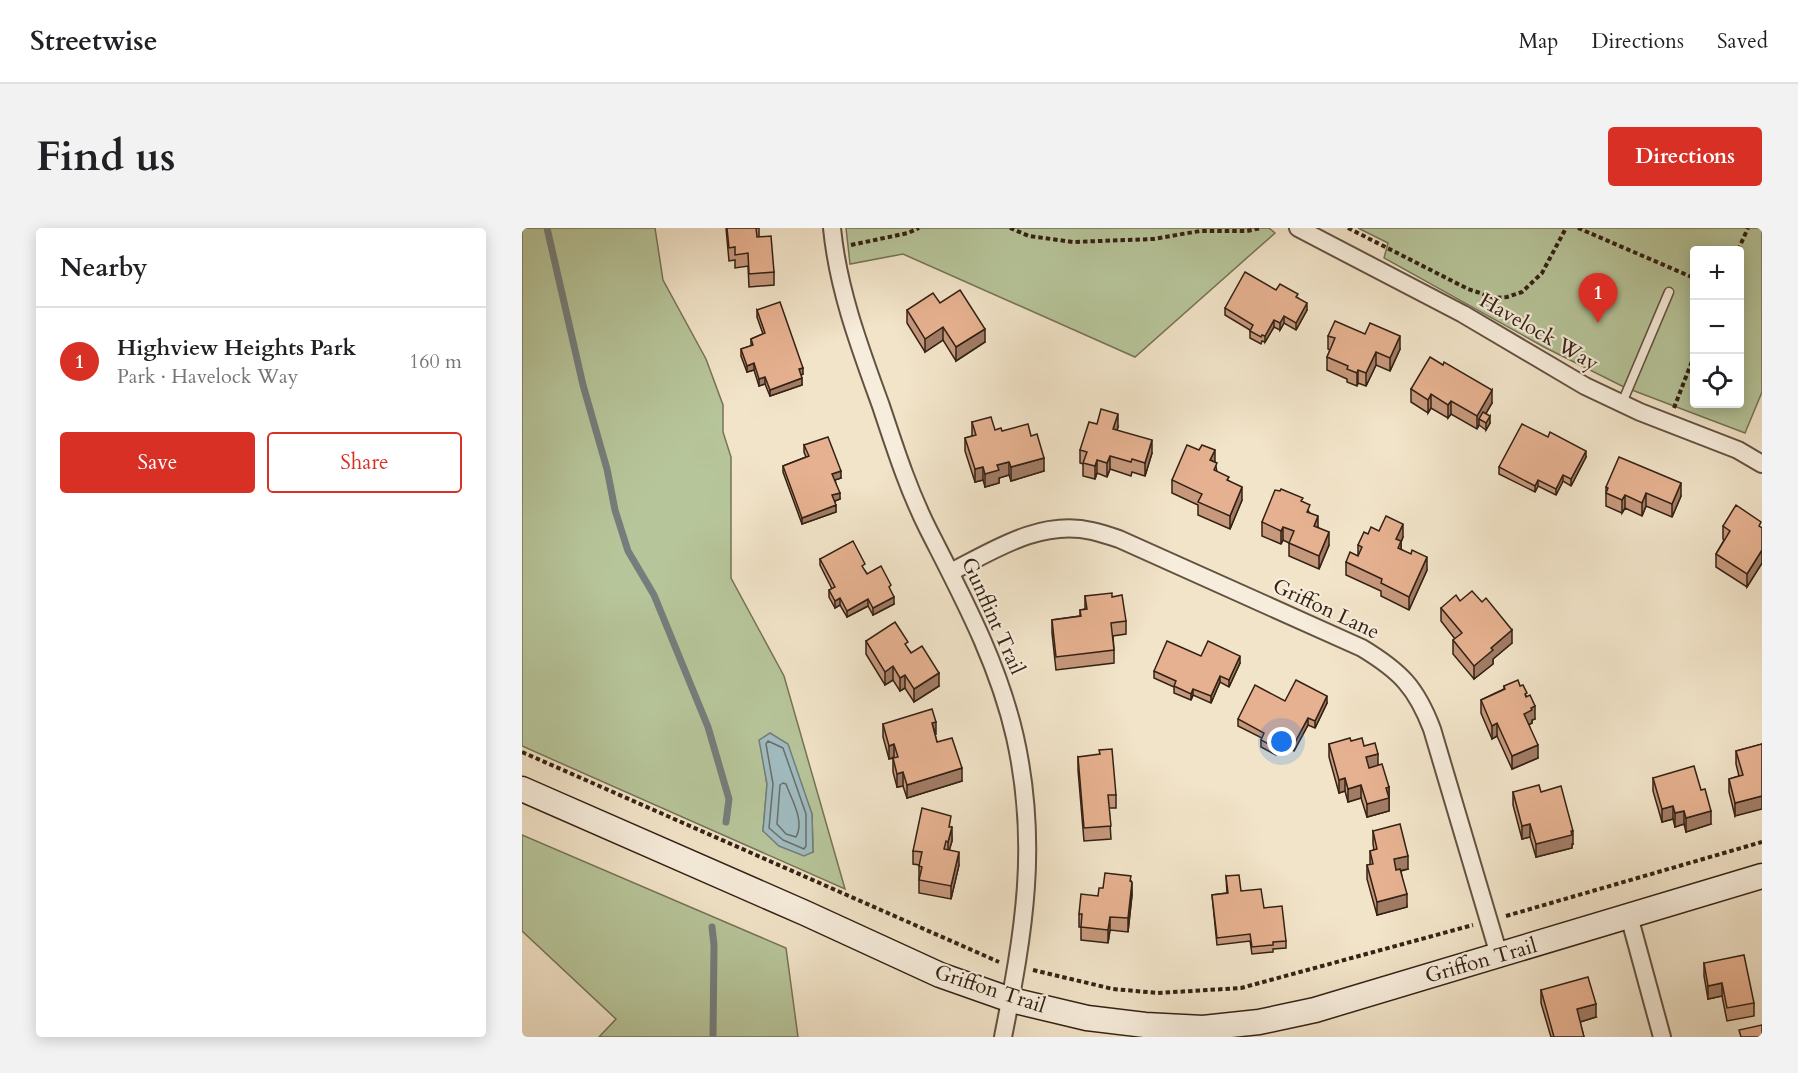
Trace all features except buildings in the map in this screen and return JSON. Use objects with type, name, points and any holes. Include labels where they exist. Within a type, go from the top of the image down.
[{"type":"street","name":"Gunflint Trail","points":[[832,228],[837,266],[848,314],[912,495],[985,644],[1002,690],[1015,736],[1028,833],[1028,872],[1017,968],[1003,1037]]},
{"type":"street","name":"Havelock Way","points":[[1298,228],[1463,314],[1585,386],[1738,450],[1762,464]]},
{"type":"street","name":"Griffon Lane","points":[[951,572],[1035,532],[1062,528],[1091,530],[1119,539],[1362,648],[1386,662],[1406,680],[1422,703],[1432,729],[1499,955]]},
{"type":"street","name":"Griffon Trail","points":[[522,789],[940,975],[1011,1000],[1087,1018],[1144,1025],[1203,1028],[1259,1022],[1316,1010],[1762,876]]},
{"type":"street","points":[[1629,916],[1662,1037]]},
{"type":"lane","points":[[1622,403],[1669,292]]},
{"type":"path","points":[[834,246],[858,245],[920,228]]},
{"type":"path","points":[[1010,228],[1029,236],[1073,242],[1153,239],[1200,231],[1247,231],[1261,228]]},
{"type":"path","points":[[1348,228],[1468,289],[1495,298],[1522,292],[1542,273],[1566,228]]},
{"type":"path","points":[[1578,228],[1690,276]]},
{"type":"path","points":[[1740,246],[1748,228]]},
{"type":"path","points":[[1668,422],[1690,368]]},
{"type":"path","points":[[522,752],[988,959],[1017,968],[1042,971],[1113,989],[1158,993],[1241,988],[1489,921],[1762,842]]},
{"type":"green space","points":[[522,228],[655,228],[663,280],[706,359],[723,405],[723,432],[731,457],[731,578],[784,676],[845,889],[522,746]],"holes":[[[764,765],[800,783],[812,814],[813,852],[763,831],[767,785]]]},
{"type":"green space","points":[[846,228],[1269,228],[1275,233],[1135,357],[903,254],[850,264]]},
{"type":"green space","points":[[1358,228],[1762,228],[1762,392],[1745,433],[1624,387],[1544,347],[1384,258],[1388,243]]},
{"type":"green space","points":[[522,835],[786,948],[798,1037],[599,1037],[616,1019],[522,931]]},
{"type":"water","points":[[770,733],[788,744],[812,814],[813,852],[804,856],[779,846],[763,831],[767,784],[759,740]]},
{"type":"waterway","points":[[547,228],[583,385],[607,469],[615,510],[628,551],[654,595],[708,727],[729,799],[726,822]]},
{"type":"waterway","points":[[712,927],[714,945],[713,1037]]},
{"type":"place","name":"Highview Heights Park","points":[[1598,323]]}]
